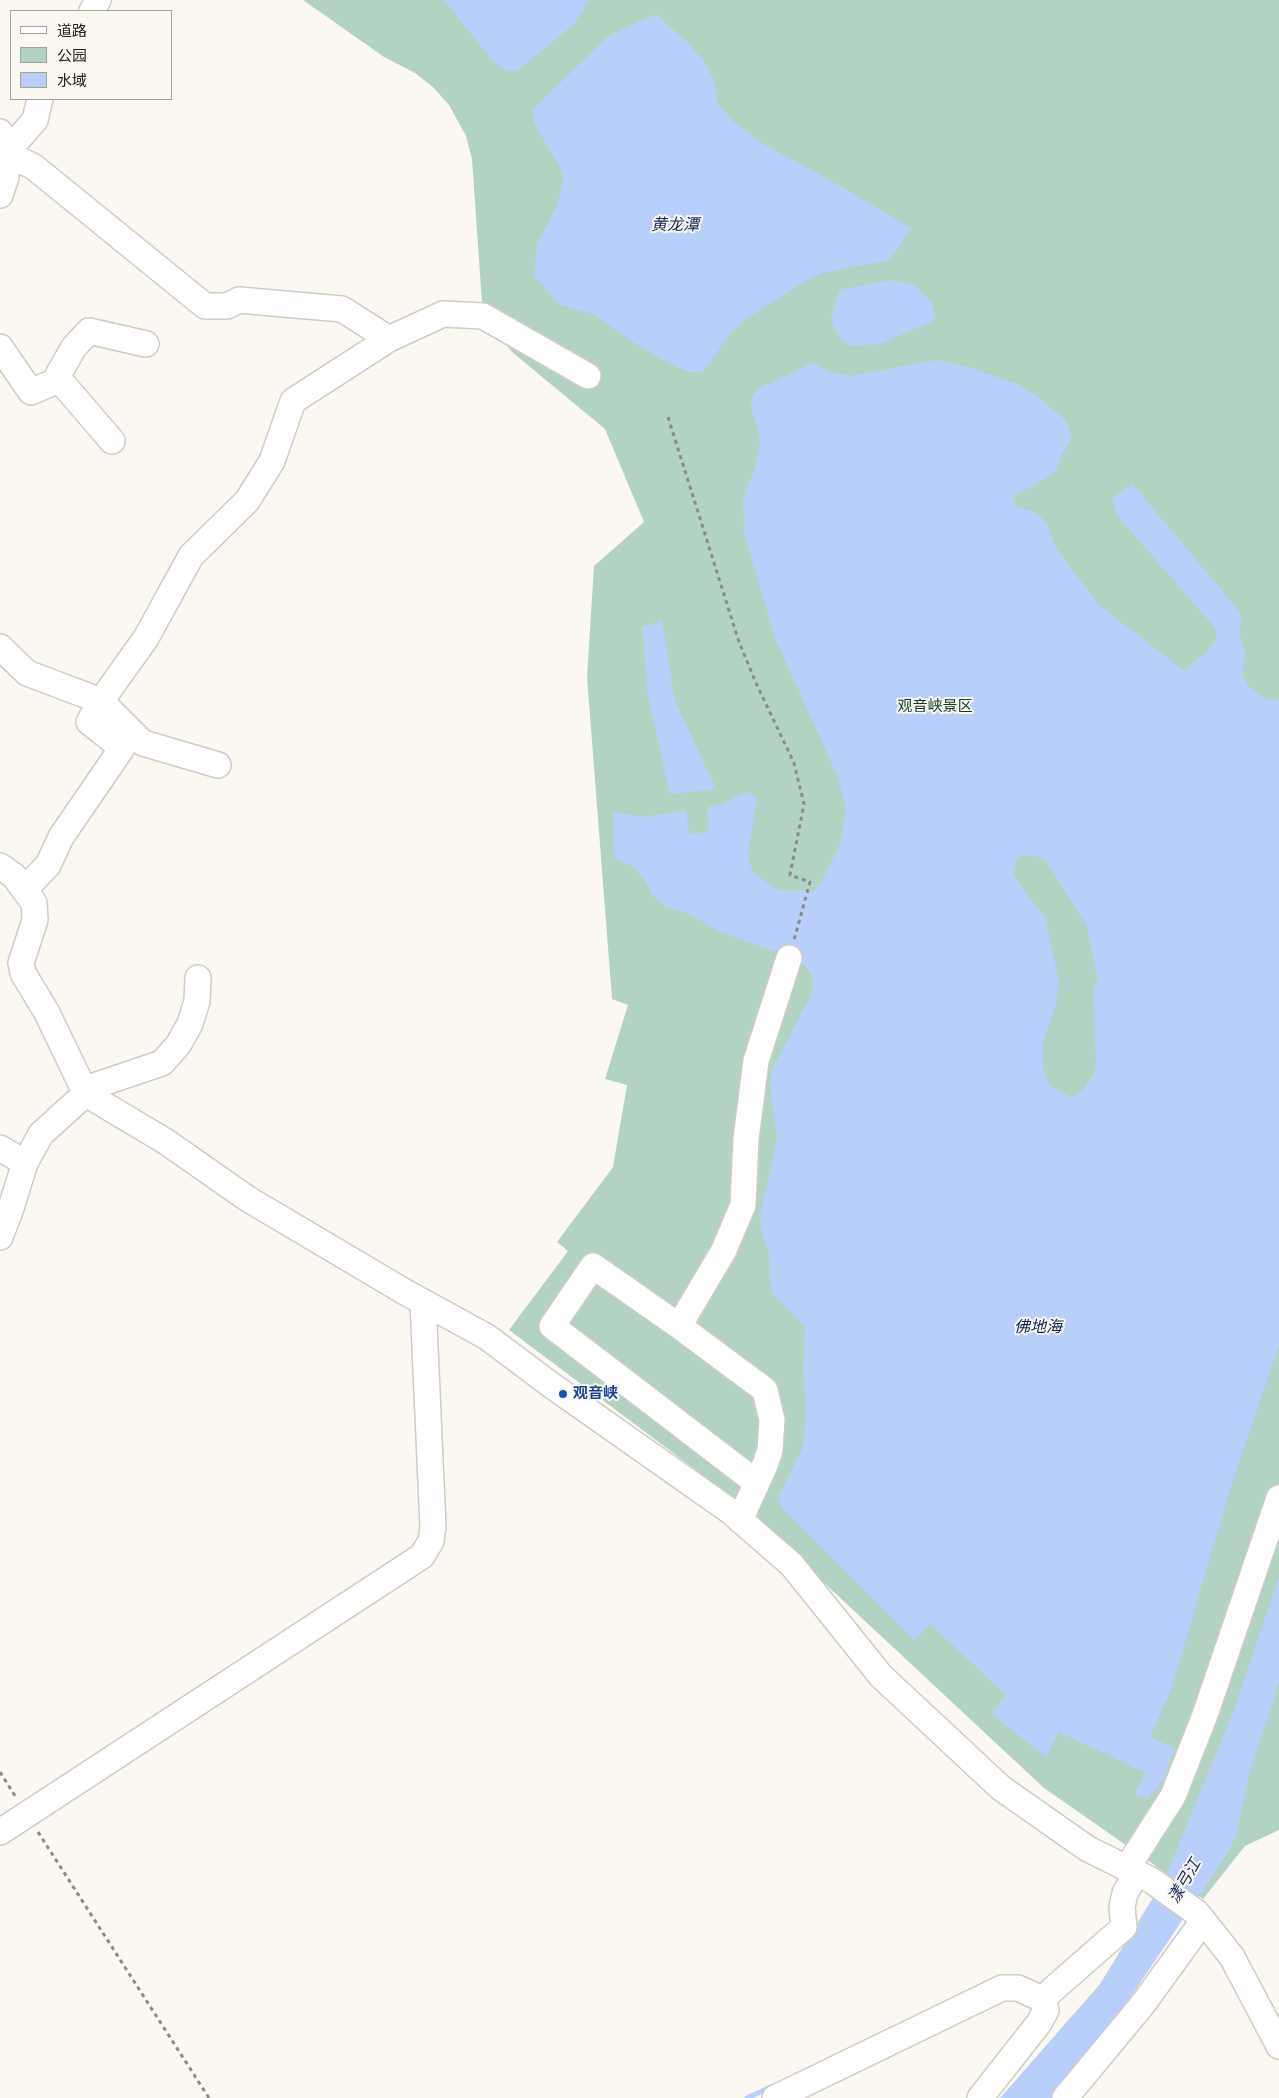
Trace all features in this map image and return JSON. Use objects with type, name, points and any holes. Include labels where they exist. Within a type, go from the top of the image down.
[{"type":"street","points":[[3,142],[35,120],[40,100]]},
{"type":"street","points":[[0,195],[6,176],[3,142]]},
{"type":"street","points":[[3,142],[205,306],[227,306],[239,300],[342,308],[389,339]]},
{"type":"street","points":[[25,889],[48,865],[61,837],[122,748],[89,722],[101,701],[146,638],[191,556],[247,501],[272,461],[293,401],[389,339],[443,314],[483,316],[588,376]]},
{"type":"street","points":[[0,347],[31,392],[54,382],[74,347],[89,331],[146,344]]},
{"type":"street","points":[[57,377],[112,441]]},
{"type":"street","points":[[0,648],[27,673],[101,701],[143,743],[218,765]]},
{"type":"street","points":[[0,866],[14,876],[34,902],[35,920],[21,963],[23,973],[47,1013],[86,1094],[165,1141],[248,1199],[423,1302],[487,1337],[551,1386],[740,1520],[792,1565],[881,1676],[1001,1788],[1088,1849],[1138,1874],[1200,1917],[1232,1957],[1279,2046]]},
{"type":"street","points":[[679,1326],[724,1250],[743,1205],[746,1139],[756,1060],[789,958]]},
{"type":"street","points":[[0,1237],[25,1163],[41,1134],[94,1086],[162,1063],[178,1045],[190,1024],[197,1001],[198,978]]},
{"type":"street","points":[[0,1148],[25,1163]]},
{"type":"street","points":[[740,1520],[765,1465],[772,1435],[770,1405],[766,1390],[593,1266],[552,1326],[756,1483]]},
{"type":"street","points":[[0,1832],[414,1561],[425,1551],[431,1541],[433,1527],[423,1302]]},
{"type":"street","points":[[1042,1999],[1124,1927],[1122,1907],[1125,1893],[1138,1874],[1173,1796],[1205,1715],[1279,1498]]},
{"type":"street","points":[[1065,2098],[1143,2004],[1200,1917]]},
{"type":"street","points":[[774,2098],[1002,1988],[1018,1988],[1042,1999],[1046,2010],[1039,2023],[980,2098]]},
{"type":"path","points":[[668,417],[738,642],[794,763],[804,804],[790,875],[810,882],[789,958]]},
{"type":"path","points":[[0,1772],[209,2098]]},
{"type":"green space","name":"观音峡景区","points":[[303,0],[1279,0],[1279,1830],[1245,1846],[1203,1899],[1044,1788],[732,1497],[509,1330],[568,1251],[557,1242],[613,1167],[627,1085],[605,1079],[628,1005],[612,999],[587,677],[594,566],[644,522],[605,429],[512,352],[498,334],[487,314],[482,303],[472,159],[466,136],[449,105],[433,87],[415,73],[384,57]]},
{"type":"water","points":[[444,0],[589,0],[574,24],[519,69],[514,71],[503,69],[494,62]]},
{"type":"water","name":"黄龙潭","points":[[656,14],[688,43],[703,60],[714,81],[718,104],[733,121],[761,143],[821,175],[911,228],[890,260],[824,272],[804,281],[744,320],[728,336],[709,364],[701,372],[689,372],[669,363],[639,346],[593,314],[561,305],[534,276],[537,244],[558,203],[563,182],[562,170],[534,122],[533,110],[609,35]]},
{"type":"water","points":[[891,280],[914,285],[932,303],[935,320],[879,344],[854,346],[843,342],[834,328],[831,317],[839,290]]},
{"type":"water","name":"佛地海","points":[[937,360],[972,368],[1016,384],[1036,395],[1065,420],[1070,430],[1070,441],[1061,455],[1056,471],[1015,496],[1013,502],[1015,507],[1031,510],[1041,517],[1048,526],[1056,548],[1098,604],[1185,670],[1210,648],[1217,638],[1215,628],[1117,515],[1112,499],[1132,483],[1239,611],[1241,617],[1239,634],[1245,650],[1242,673],[1247,684],[1262,697],[1273,701],[1279,700],[1279,1345],[1233,1479],[1171,1689],[1150,1737],[1174,1748],[1165,1776],[1148,1799],[1135,1794],[1145,1772],[1059,1732],[1046,1757],[991,1713],[1006,1695],[930,1624],[914,1640],[781,1507],[779,1496],[802,1450],[805,1427],[803,1371],[805,1326],[773,1294],[770,1283],[769,1254],[762,1233],[760,1216],[777,1138],[770,1088],[771,1071],[811,995],[813,978],[808,968],[795,959],[716,930],[692,915],[665,906],[653,896],[645,880],[634,867],[614,858],[613,812],[641,817],[686,811],[689,834],[709,832],[707,807],[721,804],[747,792],[757,797],[748,853],[752,871],[770,885],[780,890],[813,891],[821,883],[841,843],[846,809],[838,777],[775,638],[744,532],[743,499],[755,467],[760,445],[751,401],[756,390],[812,363],[833,373],[850,376]],"holes":[[[1025,855],[1036,856],[1046,861],[1087,926],[1098,983],[1093,985],[1096,1063],[1093,1075],[1084,1089],[1074,1096],[1069,1096],[1049,1085],[1043,1069],[1043,1041],[1056,1004],[1059,982],[1045,918],[1018,882],[1013,872],[1019,857]]]},
{"type":"water","points":[[662,620],[675,701],[716,789],[670,794],[648,696],[642,627]]},
{"type":"water","name":"漾弓江","points":[[1279,1577],[1279,1682],[1250,1769],[1236,1837],[1225,1857],[1103,2038],[1053,2098],[1000,2098],[1100,1984],[1165,1878],[1235,1707]]},
{"type":"waterway","points":[[747,2098],[773,2086]]},
{"type":"place","name":"观音峡","points":[[563,1394]]}]
